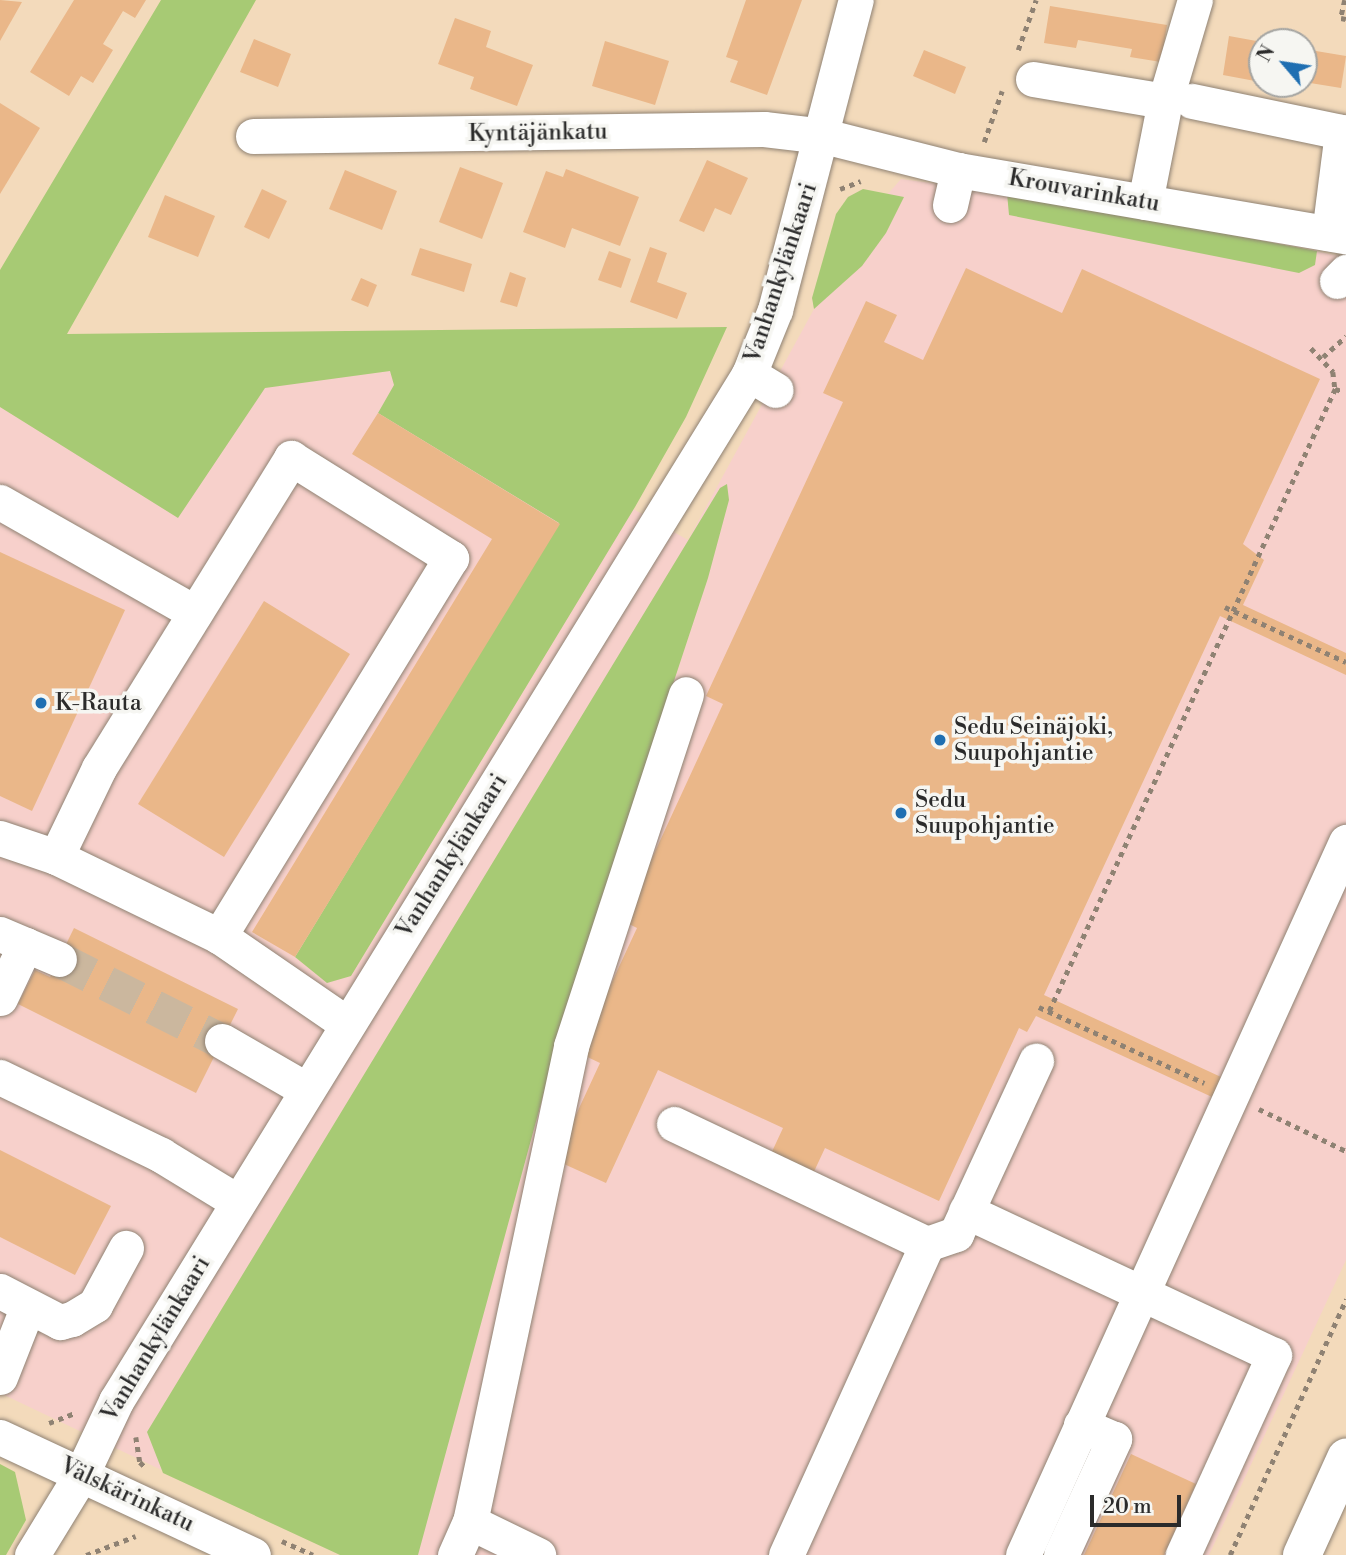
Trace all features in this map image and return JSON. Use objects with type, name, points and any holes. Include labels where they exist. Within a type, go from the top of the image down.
[{"type":"main road","points":[[1302,1555],[1346,1458]]},
{"type":"street","name":"Vanhankylänkaari","points":[[32,1555],[82,1474],[108,1416],[347,1024],[763,382],[775,310],[824,136],[856,0]]},
{"type":"street","points":[[1145,202],[1178,101],[1195,0]]},
{"type":"street","points":[[1033,79],[1344,124],[1337,235]]},
{"type":"street","name":"Kyntäjänkatu","points":[[253,136],[764,130],[824,136]]},
{"type":"street","name":"Krouvarinkatu","points":[[824,136],[958,170],[1337,235]]},
{"type":"street","points":[[950,205],[958,170]]},
{"type":"street","points":[[56,857],[99,768],[291,458],[451,558],[219,936]]},
{"type":"street","points":[[0,502],[195,613]]},
{"type":"street","points":[[455,1555],[470,1522],[571,1046],[687,694]]},
{"type":"street","points":[[0,838],[56,857],[219,936],[347,1024]]},
{"type":"street","points":[[1023,1555],[1346,842]]},
{"type":"street","points":[[0,998],[13,939],[59,959]]},
{"type":"street","points":[[222,1041],[307,1090]]},
{"type":"street","points":[[674,1124],[927,1244],[956,1234],[1036,1061]]},
{"type":"street","points":[[0,1077],[161,1155],[238,1202]]},
{"type":"street","points":[[966,1212],[1274,1355],[1183,1555]]},
{"type":"street","points":[[786,1555],[927,1244]]},
{"type":"street","points":[[0,1377],[14,1298],[60,1322],[85,1314],[127,1248]]},
{"type":"street","points":[[1061,1555],[1114,1439],[1081,1424]]},
{"type":"street","name":"Välskärinkatu","points":[[0,1437],[82,1474],[264,1546]]},
{"type":"street","points":[[470,1522],[538,1555]]},
{"type":"path","points":[[1345,0],[1340,18],[1346,19]]},
{"type":"path","points":[[1323,357],[1346,336]]},
{"type":"path","points":[[1049,1011],[1335,389],[1323,357],[1311,348]]},
{"type":"path","points":[[1335,389],[1342,391]]},
{"type":"path","points":[[1225,607],[1346,662]]},
{"type":"path","points":[[1039,1007],[1346,1150]]},
{"type":"path","points":[[1230,1555],[1346,1298]]},
{"type":"path","points":[[37,1423],[53,1423],[82,1403],[136,1430],[140,1462],[153,1476]]},
{"type":"path","points":[[264,1546],[313,1555]]},
{"type":"shaded area","points":[[901,179],[1007,193],[1346,257],[1346,1260],[1209,1555],[340,1555],[0,1393],[0,407],[178,517],[265,387],[390,371],[688,540],[814,309],[812,298],[848,197],[863,189],[887,195]]},
{"type":"green space","points":[[161,0],[256,0],[67,334],[727,327],[686,417],[635,507],[351,976],[327,983],[295,957],[559,523],[378,413],[394,385],[390,371],[265,388],[178,518],[0,407],[0,270]]},
{"type":"green space","points":[[863,189],[904,197],[886,233],[862,266],[814,309],[812,298],[836,214],[848,197]]},
{"type":"green space","points":[[1007,193],[1317,251],[1315,265],[1299,273],[1009,215]]},
{"type":"green space","points":[[727,484],[729,500],[708,578],[571,993],[418,1555],[340,1555],[163,1473],[147,1432],[720,488]]},
{"type":"green space","points":[[0,1464],[15,1472],[26,1520],[6,1555],[0,1555]]},
{"type":"building","points":[[0,0],[22,2],[0,41]]},
{"type":"building","points":[[74,0],[146,0],[135,18],[123,11],[103,44],[113,50],[93,83],[81,76],[69,96],[30,72]]},
{"type":"building","points":[[746,0],[802,0],[767,95],[730,82],[738,61],[726,57]]},
{"type":"building","points":[[1050,6],[1167,25],[1161,62],[1130,57],[1132,49],[1078,40],[1076,48],[1044,43]]},
{"type":"building","points":[[455,18],[491,31],[486,47],[533,65],[517,106],[470,89],[474,77],[438,64]]},
{"type":"building","points":[[1229,36],[1248,39],[1248,80],[1223,75]]},
{"type":"building","points":[[254,39],[291,54],[278,87],[240,72]]},
{"type":"building","points":[[605,41],[669,61],[655,105],[592,86]]},
{"type":"building","points":[[924,50],[966,67],[955,94],[913,76]]},
{"type":"building","points":[[1318,51],[1346,56],[1341,88],[1318,84]]},
{"type":"building","points":[[0,103],[40,128],[0,194]]},
{"type":"building","points":[[707,160],[748,178],[731,215],[715,208],[704,232],[679,221]]},
{"type":"building","points":[[460,167],[503,183],[482,239],[439,222]]},
{"type":"building","points":[[566,169],[639,197],[620,246],[572,228],[565,248],[523,232],[546,171],[563,177]]},
{"type":"building","points":[[345,170],[397,191],[382,230],[329,209]]},
{"type":"building","points":[[262,189],[287,201],[269,239],[244,227]]},
{"type":"building","points":[[165,195],[215,216],[198,257],[148,237]]},
{"type":"building","points":[[650,247],[667,253],[657,282],[687,293],[677,319],[630,302]]},
{"type":"building","points":[[420,248],[472,264],[464,292],[411,275]]},
{"type":"building","points":[[609,251],[631,259],[621,288],[598,280]]},
{"type":"building","name":"Sedu Suupohjantie","points":[[966,268],[1062,313],[1082,269],[1320,379],[1243,544],[1264,560],[1243,605],[1346,653],[1346,675],[1220,616],[1044,995],[1221,1077],[1212,1097],[1036,1016],[1027,1032],[1019,1028],[939,1201],[825,1148],[811,1178],[769,1158],[783,1128],[658,1070],[606,1183],[555,1160],[600,1063],[579,1053],[637,928],[623,921],[723,704],[706,696],[843,402],[823,393],[866,301],[897,315],[884,342],[923,360]]},
{"type":"building","points":[[510,272],[526,278],[517,307],[500,302]]},
{"type":"building","points":[[361,278],[377,285],[368,307],[351,300]]},
{"type":"building","points":[[378,413],[560,524],[295,957],[252,932],[492,539],[352,454]]},
{"type":"building","name":"K-Rauta","points":[[0,552],[125,610],[32,811],[0,796]]},
{"type":"building","points":[[264,601],[350,654],[224,857],[138,804]]},
{"type":"building","points":[[74,928],[238,1009],[196,1093],[18,1004],[35,970],[50,977]]},
{"type":"building","points":[[0,1150],[111,1206],[75,1275],[0,1237]]},
{"type":"building","points":[[1131,1454],[1196,1484],[1164,1555],[1084,1555]]},
{"type":"tunnel","points":[[59,959],[222,1041]]},
{"type":"place","name":"K-Rauta","points":[[41,703]]},
{"type":"place","name":"Sedu Seinäjoki, Suupohjantie","points":[[940,740]]},
{"type":"place","name":"Sedu Suupohjantie","points":[[901,813]]}]
